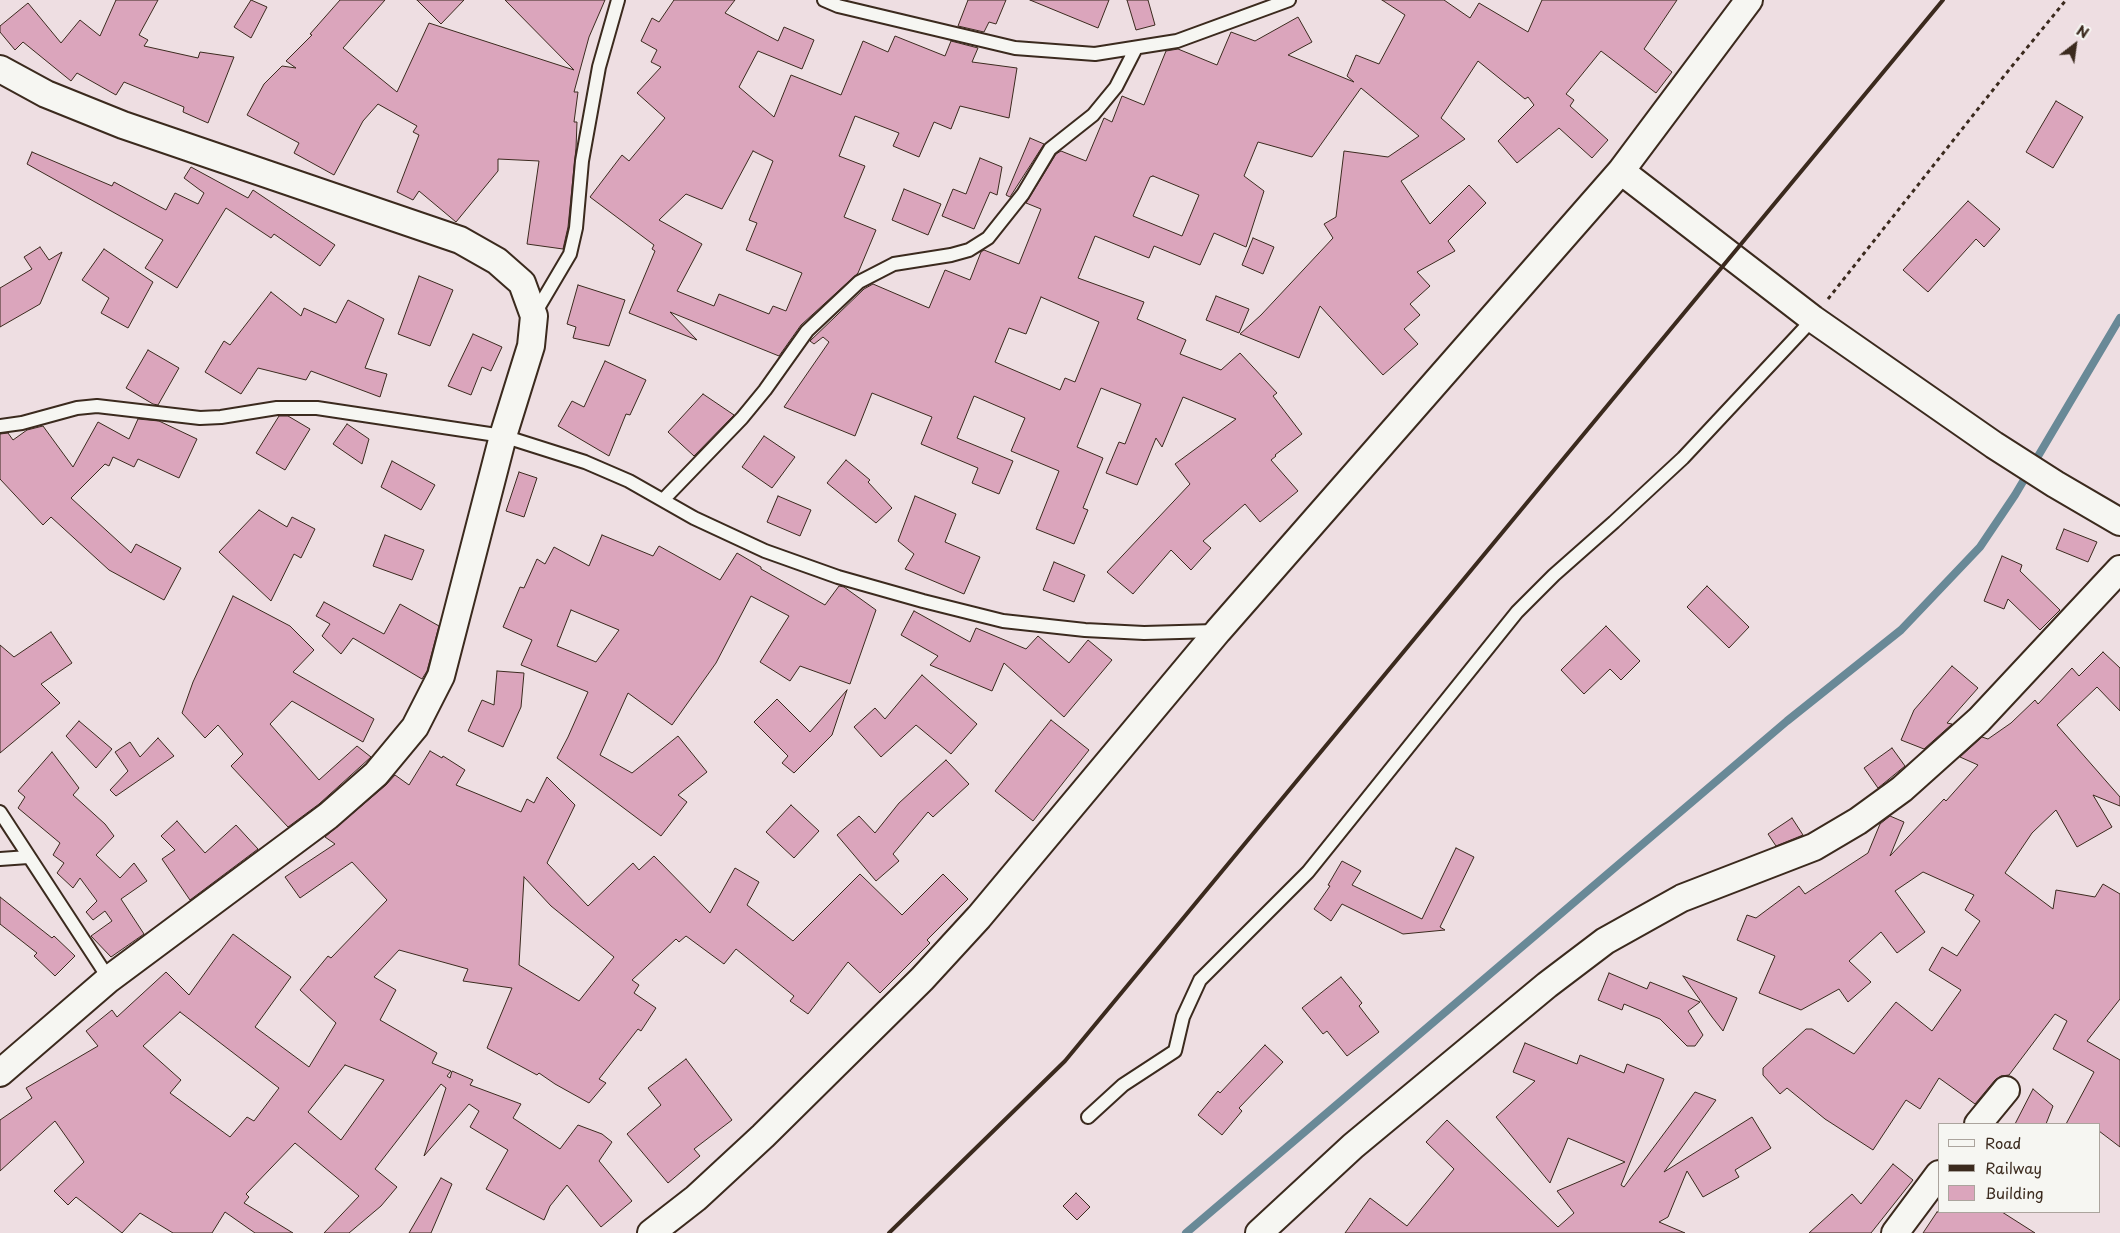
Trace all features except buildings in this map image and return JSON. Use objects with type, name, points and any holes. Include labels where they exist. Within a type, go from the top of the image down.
[{"type":"street","points":[[650,1233],[696,1198],[764,1136],[922,979],[979,916],[1218,631],[1621,171],[1749,0]]},
{"type":"street","points":[[0,69],[46,94],[123,125],[460,240],[497,261],[522,283],[534,316],[531,346],[503,436],[442,676],[414,727],[376,774],[328,816],[109,979],[0,1073]]},
{"type":"street","points":[[1621,171],[1813,319],[1994,445],[2120,522]]},
{"type":"street","points":[[1259,1233],[1353,1146],[1547,985],[1605,941],[1682,898],[1814,846],[1858,821],[1902,790],[1979,720],[2120,569]]},
{"type":"street","points":[[1979,1123],[2006,1090]]},
{"type":"street","points":[[1895,1233],[1938,1175]]},
{"type":"lane","points":[[534,316],[570,254],[576,228],[582,161],[599,67],[618,0]]},
{"type":"lane","points":[[824,0],[838,6],[1015,48],[1095,54],[1177,42],[1289,0]]},
{"type":"lane","points":[[663,500],[742,418],[808,331],[859,282],[894,264],[951,255],[969,250],[988,238],[1023,194],[1050,149],[1093,115],[1116,87],[1136,48]]},
{"type":"lane","points":[[1088,1117],[1123,1085],[1174,1051],[1183,1017],[1200,980],[1308,872],[1516,612],[1683,458],[1813,319]]},
{"type":"lane","points":[[0,426],[22,423],[77,408],[97,406],[200,418],[220,417],[277,408],[317,408],[503,436],[585,462],[629,481],[694,518],[765,551],[847,579],[922,601],[1003,620],[1085,630],[1144,633],[1218,631]]},
{"type":"lane","points":[[0,812],[109,979]]},
{"type":"lane","points":[[0,859],[28,857]]},
{"type":"path","points":[[1813,319],[2066,0]]},
{"type":"waterway","points":[[1186,1233],[1787,721],[1901,630],[1980,547],[2015,495],[2120,318]]},
{"type":"railway","points":[[889,1233],[1065,1061],[1943,0]]}]
